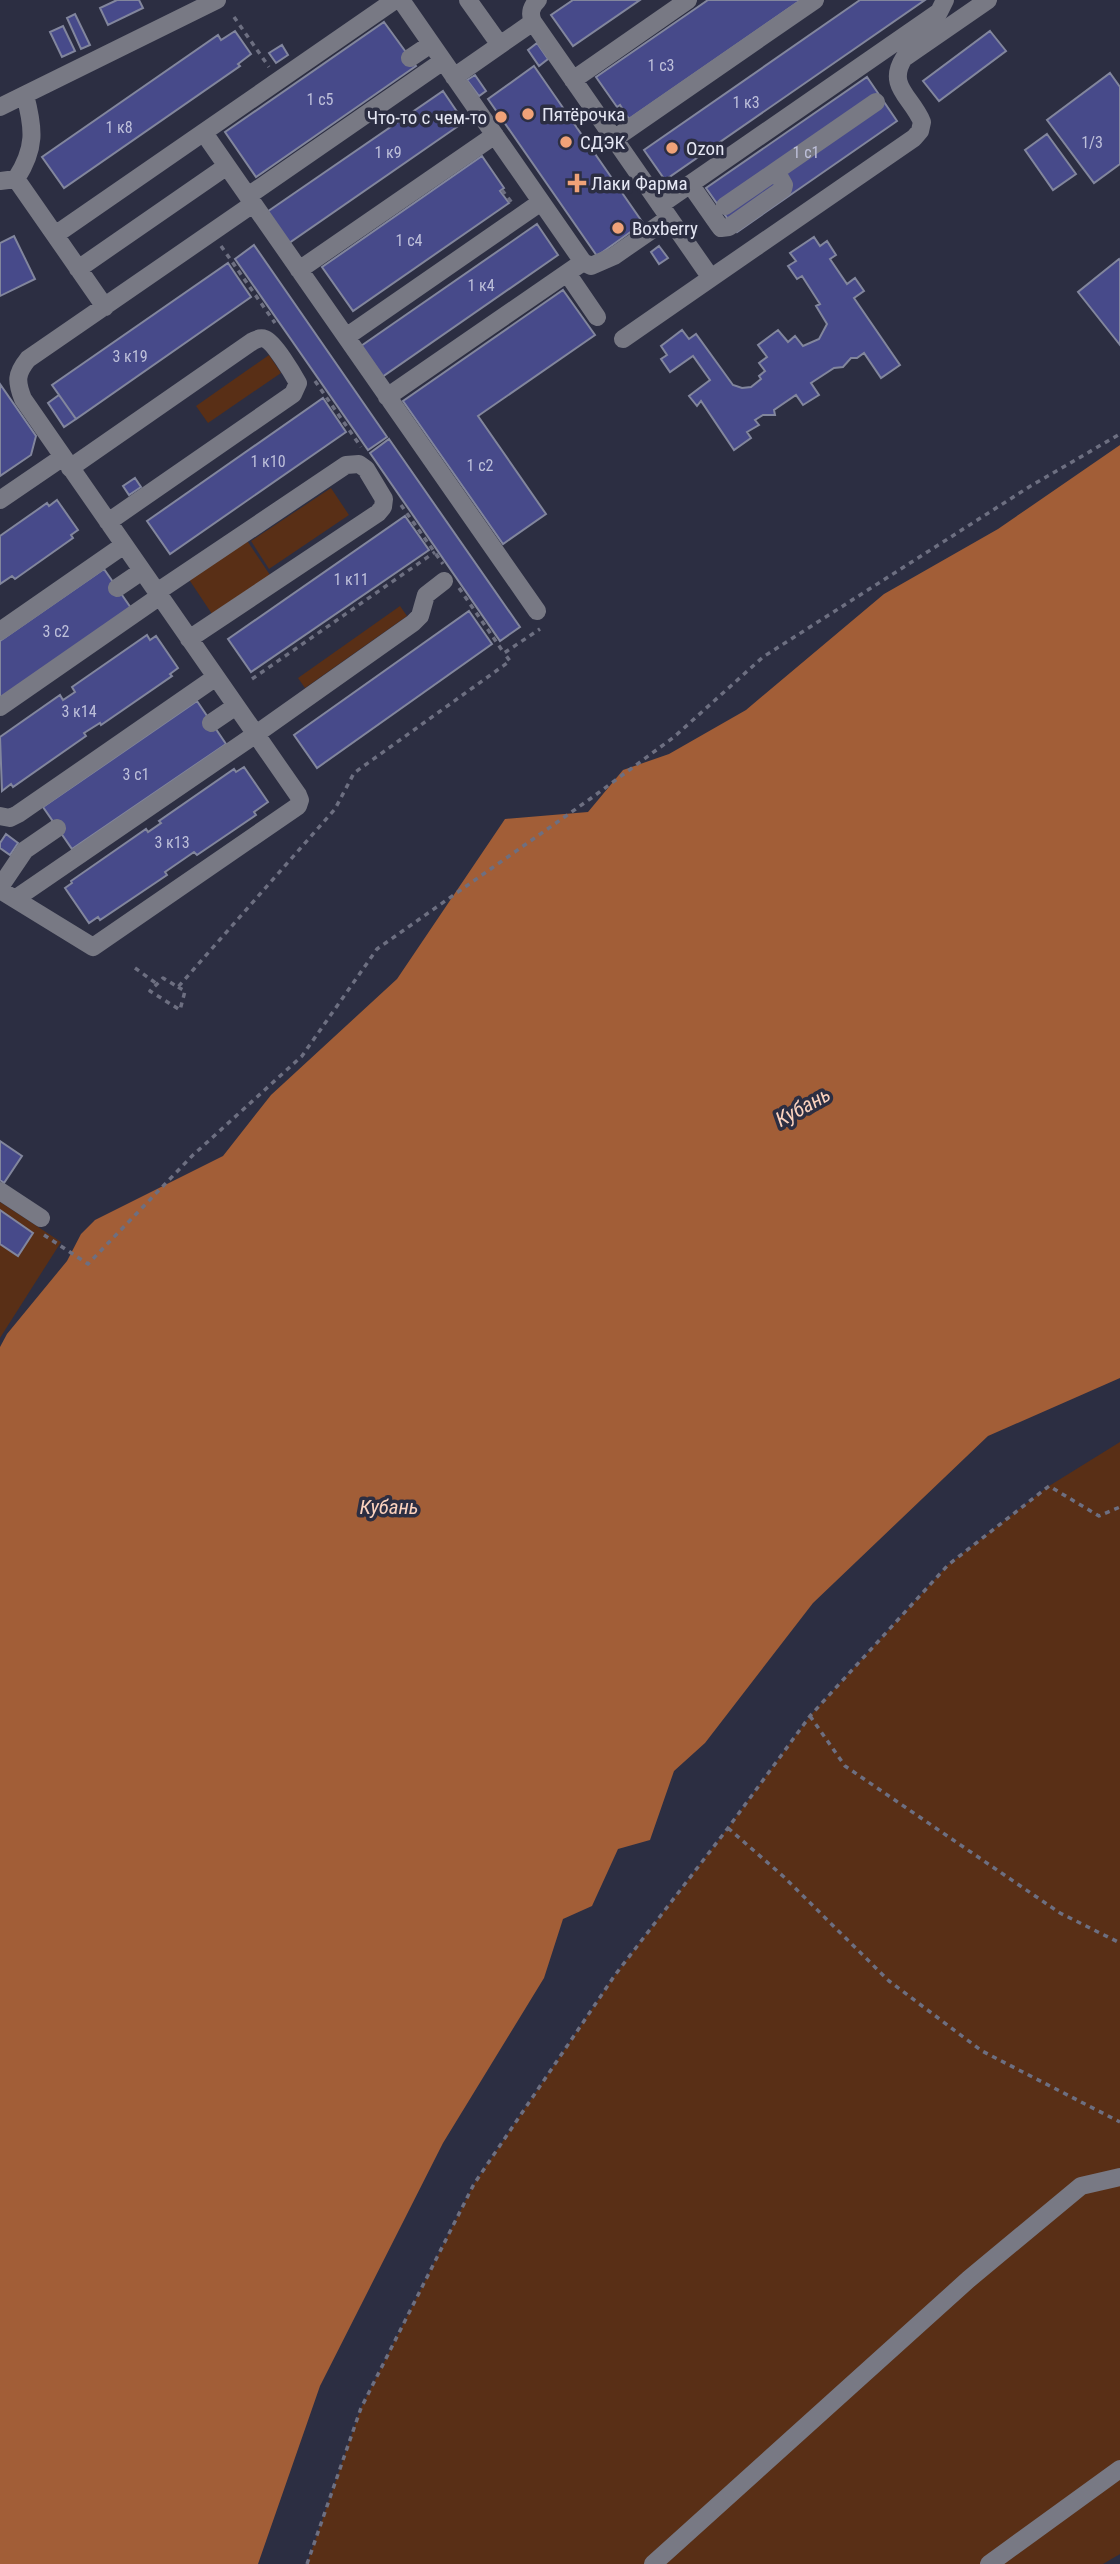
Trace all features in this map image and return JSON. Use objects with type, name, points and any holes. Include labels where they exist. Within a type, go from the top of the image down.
[{"type":"street","points":[[0,107],[217,0]]},
{"type":"street","points":[[55,235],[278,81],[374,22],[395,0]]},
{"type":"street","points":[[401,0],[583,262],[591,266],[614,256],[665,212],[690,184],[712,177],[939,12],[945,0]]},
{"type":"street","points":[[468,0],[500,45]]},
{"type":"street","points":[[538,0],[530,15],[533,22],[711,278]]},
{"type":"street","points":[[573,80],[602,66],[688,0]]},
{"type":"street","points":[[614,139],[815,0]]},
{"type":"street","points":[[622,339],[914,138],[920,131],[922,122],[899,85],[896,76],[898,67],[904,58],[988,0]]},
{"type":"street","points":[[454,76],[533,22]]},
{"type":"street","points":[[410,58],[431,44]]},
{"type":"street","points":[[4,894],[93,947],[295,810],[300,800],[23,399],[16,383],[19,370],[28,359],[105,307],[443,61]]},
{"type":"street","points":[[25,95],[31,118],[32,139],[27,161],[8,180],[55,235],[105,307]]},
{"type":"street","points":[[725,206],[876,102]]},
{"type":"street","points":[[204,133],[537,611]]},
{"type":"street","points":[[299,270],[472,157],[495,135]]},
{"type":"street","points":[[78,269],[227,166]]},
{"type":"street","points":[[690,184],[718,224],[725,228],[783,189],[784,185],[776,171]]},
{"type":"street","points":[[346,337],[541,202]]},
{"type":"street","points":[[387,397],[583,262]]},
{"type":"street","points":[[567,273],[582,304]]},
{"type":"street","points":[[0,500],[67,462],[253,341],[266,339],[298,383],[293,394],[108,522]]},
{"type":"street","points":[[0,707],[158,594],[346,466],[359,464],[366,469],[384,499],[383,507],[378,513],[189,639]]},
{"type":"street","points":[[0,631],[124,545]]},
{"type":"street","points":[[117,588],[142,571]]},
{"type":"street","points":[[4,894],[256,734],[413,623],[420,616],[426,596],[444,581]]},
{"type":"street","points":[[0,816],[10,818],[18,814],[216,677]]},
{"type":"street","points":[[211,723],[236,706]]},
{"type":"street","points":[[4,894],[25,850],[57,828]]},
{"type":"street","points":[[0,1191],[42,1227]]},
{"type":"street","points":[[653,2564],[969,2279],[1081,2186],[1120,2177]]},
{"type":"street","points":[[989,2564],[1120,2469]]},
{"type":"path","points":[[234,17],[278,81]]},
{"type":"path","points":[[502,190],[511,202]]},
{"type":"path","points":[[42,1227],[88,1264],[192,1156],[302,1056],[377,949],[674,737],[763,657],[1029,487],[1120,434]]},
{"type":"path","points":[[252,679],[435,552]]},
{"type":"path","points":[[178,987],[335,809],[355,773],[510,661],[504,653]]},
{"type":"path","points":[[135,968],[157,984]]},
{"type":"path","points":[[163,978],[178,987],[185,991],[180,1010],[150,991],[163,978]]},
{"type":"path","points":[[307,2564],[360,2408],[474,2184],[615,1975],[810,1716],[948,1566],[1049,1486],[1099,1516],[1120,1507]]},
{"type":"path","points":[[810,1716],[845,1766],[1060,1913],[1120,1943]]},
{"type":"path","points":[[728,1828],[784,1877],[889,1980],[982,2051],[1120,2122]]},
{"type":"shaded area","points":[[269,355],[281,373],[208,423],[196,406]]},
{"type":"shaded area","points":[[331,488],[349,515],[269,569],[251,541]]},
{"type":"shaded area","points":[[246,539],[270,575],[212,614],[188,578]]},
{"type":"shaded area","points":[[400,606],[407,616],[305,688],[298,678]]},
{"type":"shaded area","points":[[0,1202],[61,1242],[0,1338]]},
{"type":"shaded area","points":[[1120,1442],[1120,2554],[1103,2564],[307,2564],[361,2408],[474,2184],[615,1975],[810,1716],[948,1565],[1049,1486]]},
{"type":"water","name":"Кубань","points":[[1120,445],[1120,1378],[988,1436],[813,1603],[705,1743],[674,1771],[650,1840],[618,1849],[592,1906],[563,1919],[544,1978],[443,2143],[320,2386],[258,2564],[0,2564],[0,1347],[7,1334],[67,1261],[81,1234],[95,1220],[223,1156],[271,1095],[397,979],[505,819],[588,812],[623,770],[669,754],[746,710],[884,594],[998,529]]},
{"type":"building","points":[[117,0],[139,0],[143,8],[108,25],[100,8]]},
{"type":"building","points":[[573,0],[640,0],[573,46],[551,15]]},
{"type":"building","points":[[708,0],[801,0],[629,119],[596,77]]},
{"type":"building","points":[[860,0],[925,0],[665,180],[644,150]]},
{"type":"building","points":[[75,14],[90,45],[81,49],[67,18]]},
{"type":"building","points":[[384,22],[416,66],[256,177],[225,132]]},
{"type":"building","points":[[63,26],[75,51],[62,57],[50,32]]},
{"type":"building","points":[[235,31],[251,54],[238,64],[240,66],[64,188],[42,157],[218,35],[221,40]]},
{"type":"building","points":[[990,31],[1006,51],[939,101],[923,81]]},
{"type":"building","points":[[537,43],[548,59],[539,66],[528,50]]},
{"type":"building","points":[[282,45],[288,55],[276,63],[269,53]]},
{"type":"building","points":[[534,66],[643,223],[597,256],[488,99]]},
{"type":"building","points":[[1110,73],[1120,87],[1120,164],[1094,183],[1047,120]]},
{"type":"building","points":[[475,75],[486,91],[479,96],[467,80]]},
{"type":"building","points":[[867,77],[897,121],[737,232],[706,188]]},
{"type":"building","points":[[443,91],[464,122],[289,243],[267,212]]},
{"type":"building","points":[[1047,134],[1076,174],[1053,190],[1025,150]]},
{"type":"building","points":[[482,156],[504,188],[500,191],[509,203],[353,311],[322,267]]},
{"type":"building","points":[[537,224],[558,255],[382,377],[361,346]]},
{"type":"building","points":[[14,236],[35,279],[0,296],[0,243]]},
{"type":"building","points":[[814,237],[820,246],[827,241],[836,255],[830,259],[847,284],[855,278],[864,291],[854,298],[900,365],[881,378],[864,353],[857,358],[851,358],[843,367],[834,368],[811,383],[819,395],[803,405],[796,395],[774,410],[775,415],[763,415],[755,420],[759,425],[747,432],[751,438],[734,450],[701,401],[697,406],[689,396],[710,380],[693,356],[670,372],[661,359],[667,355],[661,346],[682,330],[689,339],[696,334],[733,385],[742,388],[751,387],[761,379],[759,376],[765,371],[759,363],[767,357],[758,345],[778,330],[788,342],[795,336],[803,346],[819,339],[827,324],[816,306],[820,304],[802,276],[797,279],[788,266],[796,261],[790,253]]},
{"type":"building","points":[[254,245],[387,437],[368,450],[235,259]]},
{"type":"building","points":[[659,246],[668,258],[659,264],[651,252]]},
{"type":"building","points":[[1119,259],[1120,261],[1120,345],[1078,292]]},
{"type":"building","points":[[228,263],[251,297],[76,419],[52,385]]},
{"type":"building","points":[[563,290],[595,335],[478,416],[546,514],[503,544],[403,401]]},
{"type":"building","points":[[0,384],[36,436],[31,455],[0,476]]},
{"type":"building","points":[[59,395],[76,419],[64,427],[48,403]]},
{"type":"building","points":[[323,398],[346,432],[170,554],[147,521]]},
{"type":"building","points":[[389,439],[520,627],[500,641],[370,453]]},
{"type":"building","points":[[135,478],[141,487],[129,495],[123,486]]},
{"type":"building","points":[[57,500],[78,530],[71,535],[73,538],[15,579],[12,576],[0,584],[0,536],[47,503],[49,506]]},
{"type":"building","points":[[405,516],[429,550],[251,672],[228,639]]},
{"type":"building","points":[[104,569],[131,608],[0,699],[0,641]]},
{"type":"building","points":[[469,611],[492,644],[317,768],[294,735]]},
{"type":"building","points":[[147,635],[150,640],[156,636],[178,668],[170,674],[172,676],[101,725],[100,723],[84,733],[86,736],[13,787],[11,784],[2,791],[0,737],[60,695],[63,700],[75,692],[72,687]]},
{"type":"building","points":[[197,701],[226,744],[72,849],[43,807]]},
{"type":"building","points":[[244,767],[268,802],[254,812],[256,815],[197,855],[194,852],[165,872],[167,875],[100,920],[98,917],[89,923],[65,888],[71,881],[146,829],[148,832],[161,823],[159,821],[234,769],[236,772]]},
{"type":"building","points":[[6,834],[18,843],[10,855],[0,848]]},
{"type":"building","points":[[0,1141],[22,1156],[4,1183],[0,1180]]},
{"type":"building","points":[[0,1210],[33,1233],[18,1256],[0,1244]]},
{"type":"place","name":"Пятёрочка","points":[[528,114]]},
{"type":"place","name":"Что-то с чем-то","points":[[501,117]]},
{"type":"place","name":"СДЭК","points":[[566,142]]},
{"type":"place","name":"Ozon","points":[[672,148]]},
{"type":"place","name":"Лаки Фарма","points":[[577,183]]},
{"type":"place","name":"Boxberry","points":[[618,228]]}]
